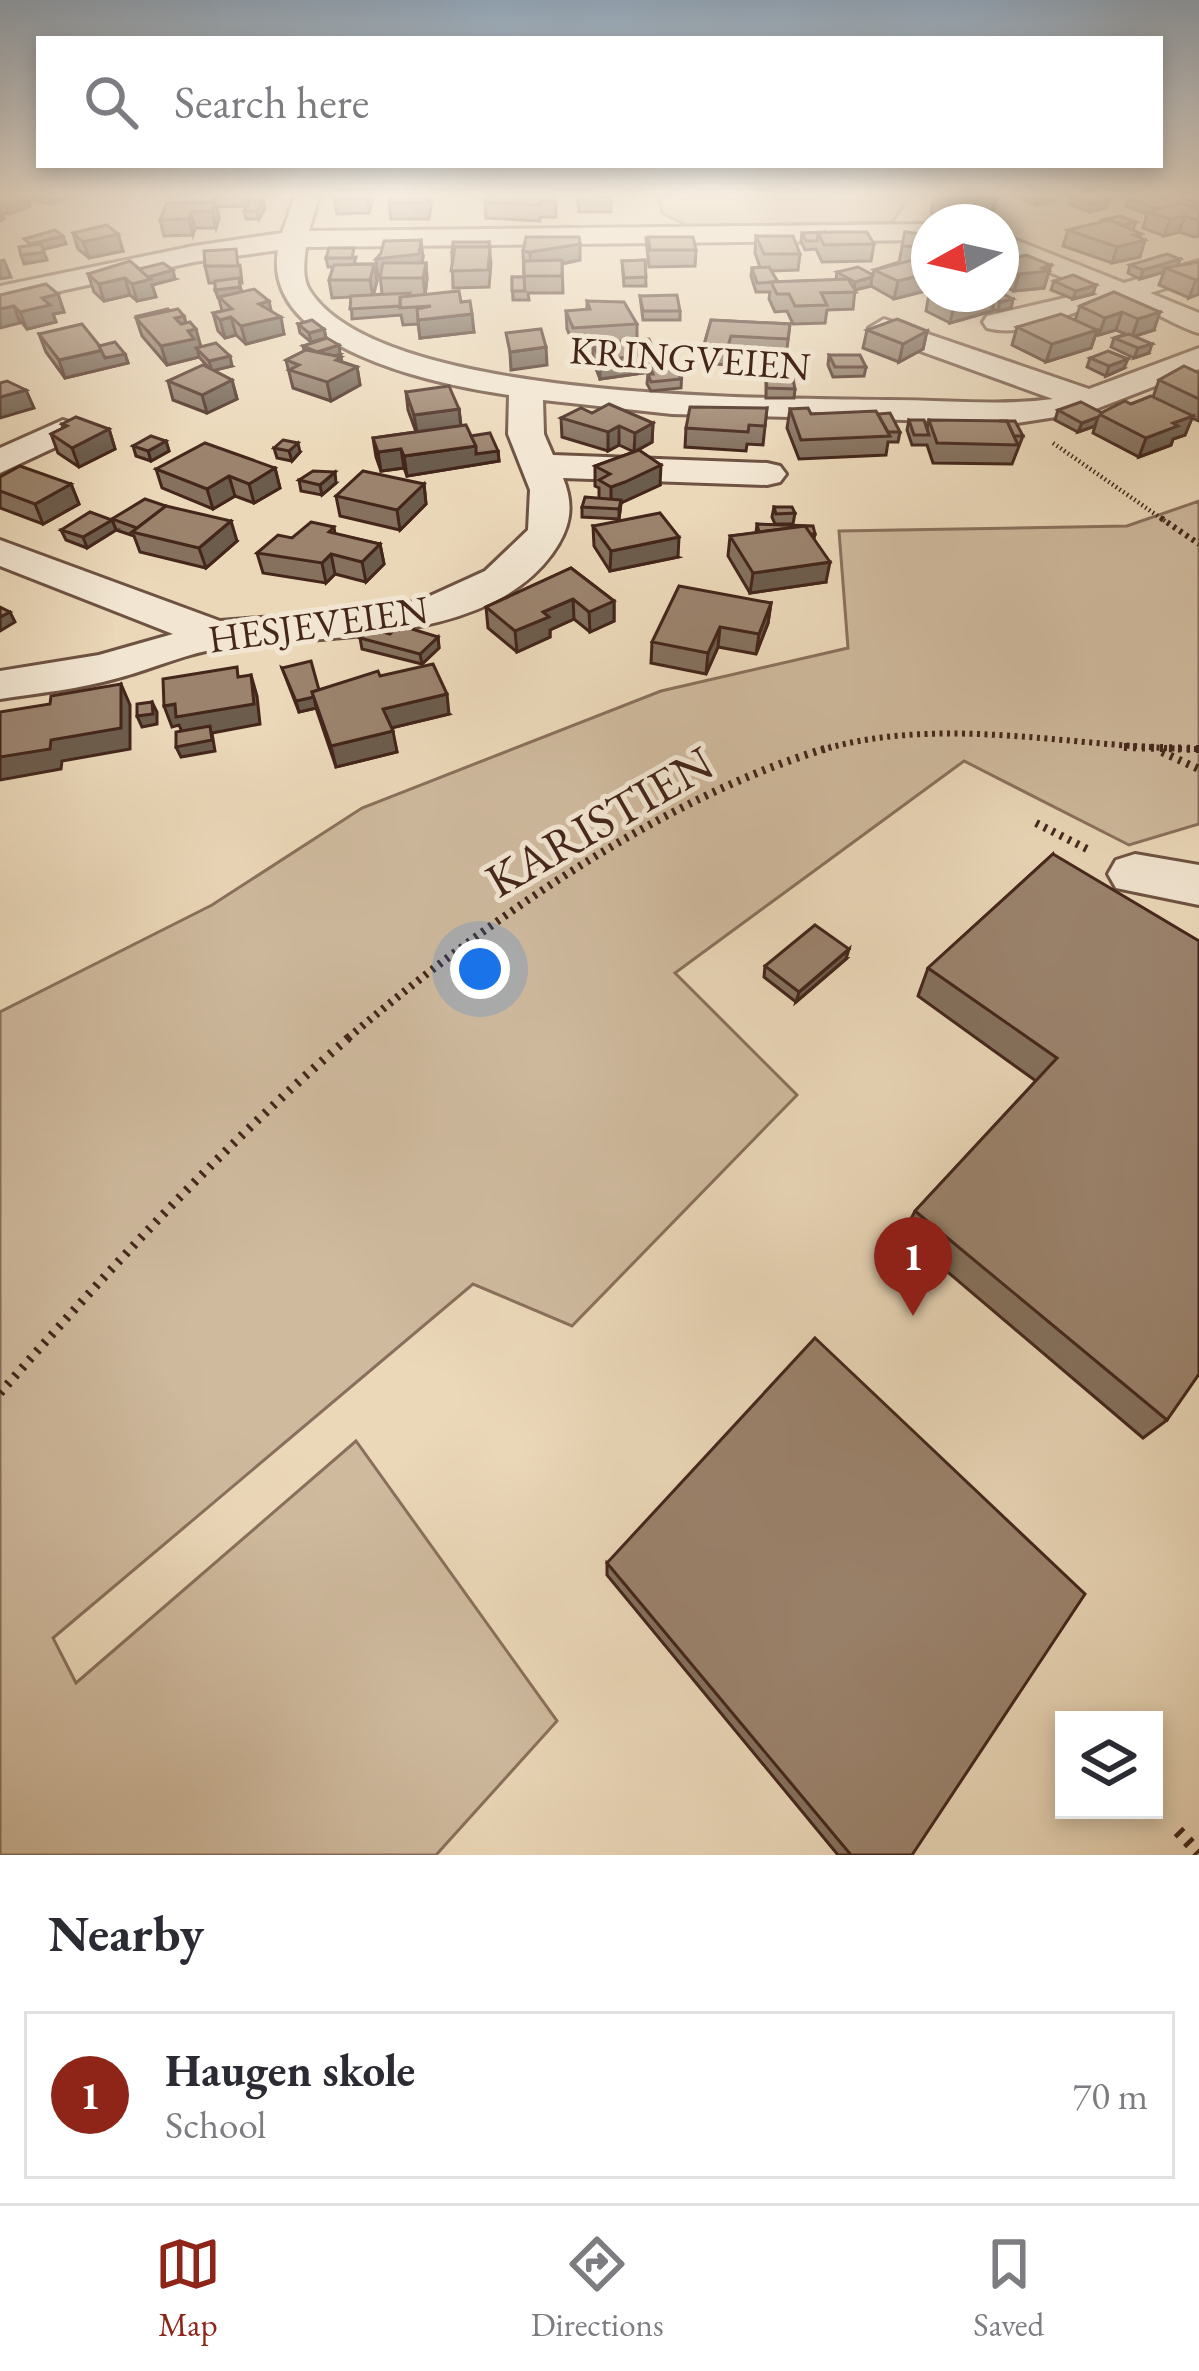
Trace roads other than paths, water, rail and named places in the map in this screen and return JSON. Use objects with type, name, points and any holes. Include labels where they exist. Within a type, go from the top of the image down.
[{"type":"street","points":[[0,295],[73,280]]},
{"type":"street","name":"KRINGVEIEN","points":[[293,280],[297,294],[355,342],[431,368],[526,388],[649,401],[1036,412],[1199,358]]},
{"type":"street","points":[[1095,280],[1199,324]]},
{"type":"street","points":[[998,322],[1057,312],[1163,280]]},
{"type":"street","points":[[884,328],[1083,399]]},
{"type":"street","name":"HESJEVEIEN","points":[[0,686],[103,668],[216,634],[378,622],[431,611],[483,589],[533,552],[548,531],[551,508],[522,418],[526,388]]},
{"type":"street","points":[[0,462],[63,431]]},
{"type":"street","points":[[540,466],[767,474]]},
{"type":"street","points":[[0,552],[216,634]]},
{"type":"street","points":[[1135,874],[1199,885]]},
{"type":"place","name":"Haugen skole","points":[[913,1316]]}]
